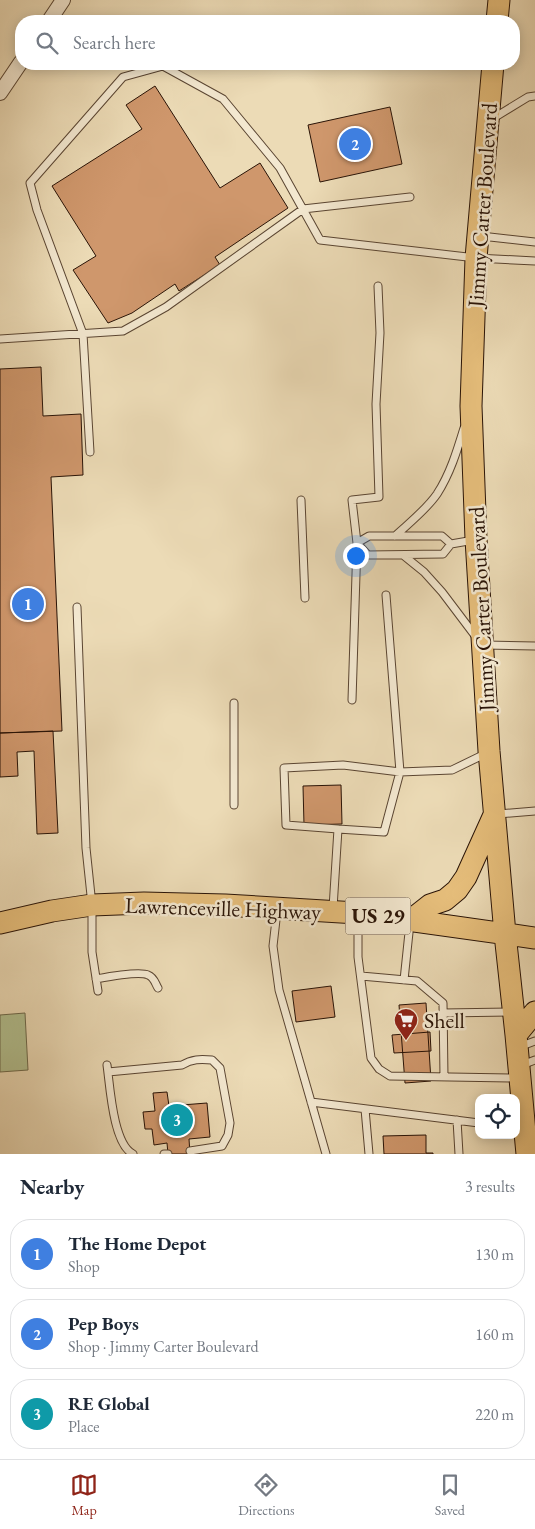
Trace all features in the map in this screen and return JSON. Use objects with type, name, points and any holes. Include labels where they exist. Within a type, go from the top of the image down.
[{"type":"main road","points":[[498,15],[499,0]]},
{"type":"main road","name":"Jimmy Carter Boulevard","points":[[492,70],[476,258],[472,406],[476,539],[489,751],[505,934],[513,1012],[524,1055],[520,1128],[527,1154]]},
{"type":"main road","points":[[411,920],[430,905],[445,900],[457,890],[466,877],[494,814]]},
{"type":"main road","name":"Lawrenceville Highway","points":[[0,923],[92,905],[144,903],[358,913],[535,938]]},
{"type":"main road","points":[[524,1055],[535,1012]]},
{"type":"street","points":[[52,15],[63,0]]},
{"type":"street","points":[[1,90],[15,70]]},
{"type":"lane","points":[[90,452],[83,334],[37,210],[30,182],[123,78],[150,70]]},
{"type":"lane","points":[[170,70],[223,99],[280,168],[320,240],[476,258],[535,261]]},
{"type":"lane","points":[[488,122],[528,97],[535,96]]},
{"type":"lane","points":[[0,339],[123,331],[166,307],[303,209],[410,198]]},
{"type":"lane","points":[[478,235],[535,242]]},
{"type":"lane","points":[[352,700],[357,543],[352,500],[379,497],[376,404],[380,333],[378,286]]},
{"type":"lane","points":[[395,536],[418,516],[436,496],[451,467],[472,406]]},
{"type":"lane","points":[[300,500],[305,598]]},
{"type":"lane","points":[[357,543],[369,536],[442,536],[451,544]]},
{"type":"lane","points":[[357,543],[368,556],[443,554],[451,544],[476,539]]},
{"type":"lane","points":[[403,555],[424,572],[442,592],[482,645],[535,646]]},
{"type":"lane","points":[[386,595],[400,772],[384,832],[286,825],[284,768],[342,764],[400,772],[452,770],[489,751]]},
{"type":"lane","points":[[77,607],[86,848],[92,905],[92,952],[98,991]]},
{"type":"lane","points":[[234,703],[234,805]]},
{"type":"lane","points":[[494,814],[535,811]]},
{"type":"lane","points":[[332,911],[338,829]]},
{"type":"lane","points":[[278,908],[273,946],[279,990],[326,1154]]},
{"type":"lane","points":[[358,913],[358,957],[371,1058],[379,1069],[390,1076],[444,1077],[524,1055]]},
{"type":"lane","points":[[404,980],[411,920]]},
{"type":"lane","points":[[96,979],[140,974],[148,975],[154,979],[158,988]]},
{"type":"lane","points":[[361,976],[417,981],[443,1002],[444,1077]]},
{"type":"lane","points":[[443,1013],[513,1012]]},
{"type":"lane","points":[[133,1154],[128,1152],[121,1140],[112,1100],[108,1069],[182,1065],[190,1060],[212,1060],[220,1068],[230,1122],[228,1135],[222,1146],[190,1151]]},
{"type":"lane","points":[[311,1102],[475,1122]]},
{"type":"lane","points":[[365,1109],[369,1154]]},
{"type":"lane","points":[[457,1120],[460,1154]]},
{"type":"green space","points":[[25,1013],[28,1070],[0,1072],[0,1015]]},
{"type":"building","points":[[155,86],[220,188],[260,163],[288,208],[215,257],[220,265],[179,291],[175,284],[132,313],[108,323],[73,270],[96,256],[52,186],[142,129],[126,105]]},
{"type":"building","points":[[390,107],[402,164],[320,182],[308,125]]},
{"type":"building","points":[[41,367],[43,416],[81,414],[83,475],[51,477],[62,731],[0,733],[0,369]]},
{"type":"building","points":[[53,731],[58,833],[37,834],[34,751],[17,752],[18,776],[0,777],[0,733]]},
{"type":"building","points":[[341,785],[342,824],[304,825],[303,786]]},
{"type":"building","points":[[331,986],[335,1017],[296,1022],[292,991]]},
{"type":"building","points":[[426,1003],[431,1081],[405,1083],[399,1005]]},
{"type":"building","points":[[430,1032],[431,1051],[394,1053],[392,1035]]},
{"type":"building","points":[[167,1092],[169,1106],[207,1103],[210,1137],[189,1139],[190,1154],[168,1154],[167,1143],[154,1145],[152,1129],[145,1129],[143,1112],[155,1111],[153,1093]]},
{"type":"building","points":[[426,1135],[426,1153],[433,1154],[384,1154],[383,1136]]},
{"type":"place","name":"Pep Boys","points":[[355,144]]},
{"type":"place","name":"The Home Depot","points":[[28,604]]},
{"type":"place","name":"Shell","points":[[406,1041]]},
{"type":"place","name":"RE Global","points":[[177,1120]]}]
